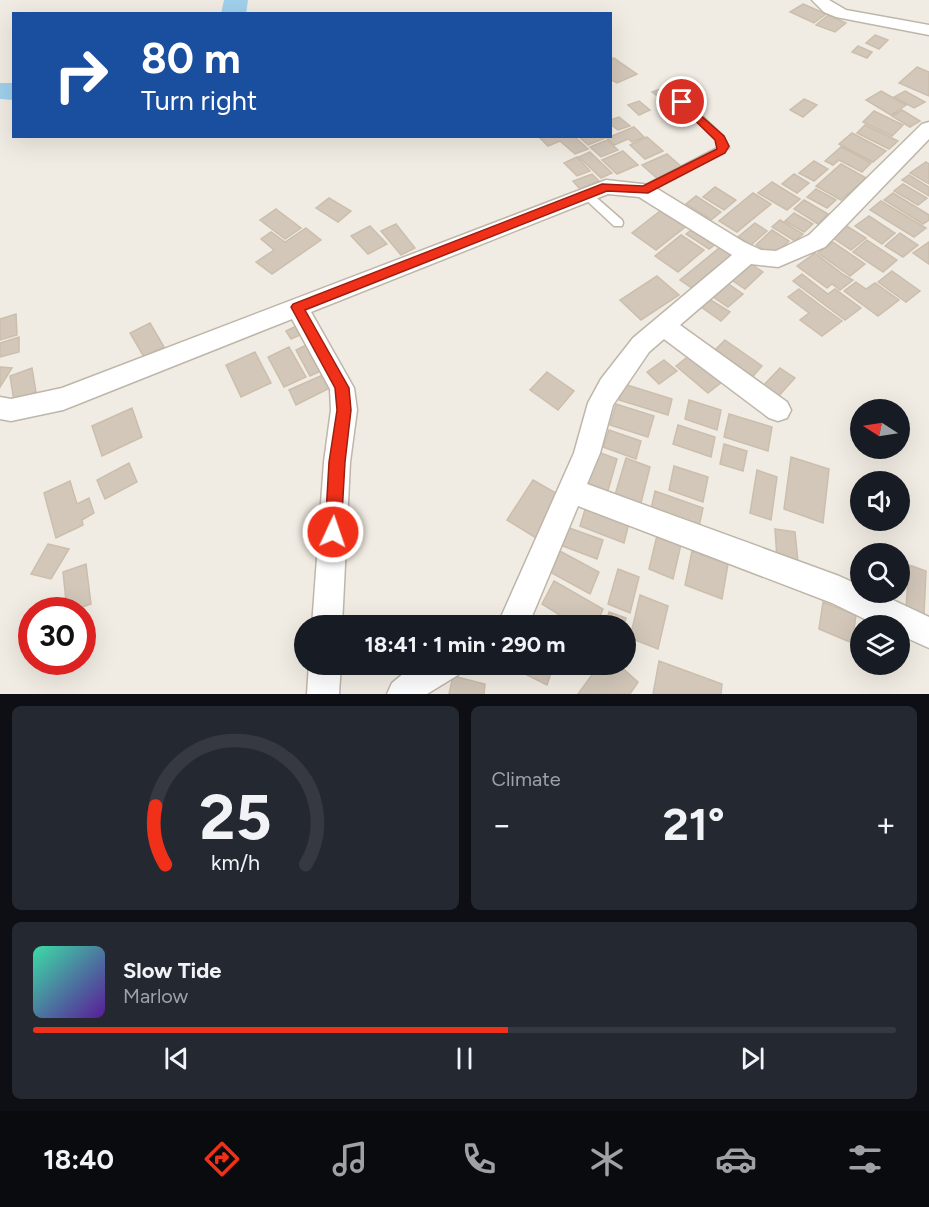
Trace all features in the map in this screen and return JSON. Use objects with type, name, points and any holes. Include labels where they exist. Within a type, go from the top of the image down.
[{"type":"street","points":[[820,0],[830,9],[842,14],[929,30]]},
{"type":"street","points":[[0,408],[11,410],[63,399],[297,307],[591,199],[606,187],[644,190],[736,248],[767,260],[778,259],[817,241],[929,129]]},
{"type":"street","points":[[517,615],[572,491],[587,453],[601,403],[610,387],[641,345],[748,253]]},
{"type":"street","points":[[297,307],[342,388],[344,410],[337,462],[328,615]]},
{"type":"street","points":[[663,326],[778,410]]},
{"type":"street","points":[[572,491],[839,591],[929,633]]},
{"type":"street","points":[[323,694],[324,675]]},
{"type":"street","points":[[403,694],[428,675]]},
{"type":"lane","points":[[644,190],[724,148],[720,138],[682,102]]},
{"type":"lane","points":[[591,199],[618,223]]},
{"type":"building","points":[[803,4],[826,14],[814,23],[790,12]]},
{"type":"building","points":[[828,15],[846,23],[835,32],[816,25]]},
{"type":"building","points":[[875,35],[888,40],[879,49],[866,43]]},
{"type":"building","points":[[858,46],[872,52],[867,58],[852,52]]},
{"type":"building","points":[[612,58],[637,74],[617,83],[612,80]]},
{"type":"building","points":[[917,67],[929,72],[929,96],[899,83]]},
{"type":"building","points":[[663,88],[675,98],[665,102],[652,92]]},
{"type":"building","points":[[881,91],[906,105],[891,115],[866,100]]},
{"type":"building","points":[[905,91],[925,102],[914,108],[894,97]]},
{"type":"building","points":[[804,99],[817,105],[803,117],[790,110]]},
{"type":"building","points":[[639,101],[650,110],[639,115],[628,105]]},
{"type":"building","points":[[902,110],[920,121],[910,127],[892,116]]},
{"type":"building","points":[[874,111],[903,125],[892,136],[863,122]]},
{"type":"building","points":[[619,117],[630,126],[618,130],[612,126],[612,119]]},
{"type":"building","points":[[865,125],[898,141],[889,149],[857,133]]},
{"type":"building","points":[[634,127],[644,137],[632,142],[628,139],[614,145],[607,138],[612,138],[612,136]]},
{"type":"building","points":[[852,133],[886,151],[873,162],[839,144]]},
{"type":"building","points":[[647,137],[663,151],[645,159],[630,145]]},
{"type":"building","points":[[540,138],[576,138],[588,149],[575,154],[560,141],[548,146]]},
{"type":"building","points":[[580,138],[605,138],[588,145]]},
{"type":"building","points":[[607,140],[618,150],[601,157],[590,147]]},
{"type":"building","points":[[841,147],[871,163],[862,172],[839,160],[833,165],[825,161]]},
{"type":"building","points":[[623,151],[638,165],[617,174],[602,160]]},
{"type":"building","points":[[590,152],[612,173],[601,178],[579,157]]},
{"type":"building","points":[[667,154],[683,168],[658,179],[642,165]]},
{"type":"building","points":[[577,157],[590,171],[577,176],[564,163]]},
{"type":"building","points":[[814,161],[828,169],[814,181],[799,173]]},
{"type":"building","points":[[926,162],[929,164],[929,184],[910,173]]},
{"type":"building","points":[[841,164],[866,178],[841,200],[816,186]]},
{"type":"building","points":[[592,174],[599,181],[580,189],[573,181]]},
{"type":"building","points":[[794,174],[809,183],[797,193],[782,184]]},
{"type":"building","points":[[909,175],[929,187],[929,196],[902,180]]},
{"type":"building","points":[[772,182],[800,199],[787,210],[758,193]]},
{"type":"building","points":[[903,184],[927,198],[918,205],[894,191]]},
{"type":"building","points":[[715,187],[736,200],[724,210],[703,197]]},
{"type":"building","points":[[816,189],[836,200],[827,208],[807,197]]},
{"type":"building","points":[[753,193],[771,204],[737,232],[719,221]]},
{"type":"building","points":[[893,193],[929,215],[929,220],[923,224],[884,200]]},
{"type":"building","points":[[696,196],[721,212],[711,220],[686,204]]},
{"type":"building","points":[[329,198],[351,211],[338,222],[316,208]]},
{"type":"building","points":[[804,200],[828,214],[818,224],[794,209]]},
{"type":"building","points":[[881,201],[926,228],[914,237],[870,210]]},
{"type":"building","points":[[664,208],[689,224],[656,250],[632,233]]},
{"type":"building","points":[[276,209],[301,228],[285,239],[260,220]]},
{"type":"building","points":[[794,213],[813,224],[804,232],[785,221]]},
{"type":"building","points":[[869,216],[895,233],[882,244],[855,226]]},
{"type":"building","points":[[780,220],[803,234],[795,241],[772,227]]},
{"type":"building","points":[[755,223],[767,231],[751,245],[738,237]]},
{"type":"building","points":[[396,224],[415,248],[401,255],[381,231]]},
{"type":"building","points":[[845,225],[866,238],[851,250],[830,236]]},
{"type":"building","points":[[370,226],[387,244],[368,254],[351,236]]},
{"type":"building","points":[[697,226],[720,241],[709,249],[686,234]]},
{"type":"building","points":[[306,228],[321,240],[272,274],[256,262],[274,250],[261,239],[271,232],[285,242]]},
{"type":"building","points":[[772,230],[789,241],[773,256],[756,245]]},
{"type":"building","points":[[900,233],[918,245],[903,257],[885,246]]},
{"type":"building","points":[[681,235],[704,250],[678,272],[655,256]]},
{"type":"building","points":[[867,240],[897,260],[883,272],[853,252]]},
{"type":"building","points":[[833,242],[865,264],[850,276],[818,253]]},
{"type":"building","points":[[929,242],[929,264],[913,253]]},
{"type":"building","points":[[724,244],[742,256],[699,293],[680,280]]},
{"type":"building","points":[[815,253],[853,280],[840,290],[832,284],[827,288],[797,266]]},
{"type":"building","points":[[745,260],[763,272],[745,289],[727,277]]},
{"type":"building","points":[[892,271],[920,291],[906,302],[878,282]]},
{"type":"building","points":[[802,274],[828,294],[835,289],[861,308],[845,320],[793,281]]},
{"type":"building","points":[[657,276],[679,295],[641,320],[620,300]]},
{"type":"building","points":[[723,280],[743,294],[728,307],[707,293]]},
{"type":"building","points":[[856,282],[866,289],[875,283],[899,300],[878,316],[844,291]]},
{"type":"building","points":[[799,289],[842,321],[822,336],[800,320],[809,313],[788,297]]},
{"type":"building","points":[[706,297],[730,312],[721,321],[698,305]]},
{"type":"building","points":[[16,314],[17,335],[0,340],[0,319]]},
{"type":"building","points":[[150,323],[164,347],[144,357],[130,333]]},
{"type":"building","points":[[300,324],[305,333],[291,339],[286,331]]},
{"type":"building","points":[[19,337],[19,352],[0,357],[0,343]]},
{"type":"building","points":[[725,340],[762,366],[748,382],[710,355]]},
{"type":"building","points":[[312,342],[327,368],[310,376],[296,350]]},
{"type":"building","points":[[289,347],[306,377],[284,387],[268,357]]},
{"type":"building","points":[[255,352],[271,383],[241,397],[226,365]]},
{"type":"building","points":[[690,355],[722,382],[708,393],[676,366]]},
{"type":"building","points":[[664,360],[677,371],[659,384],[647,372]]},
{"type":"building","points":[[0,367],[12,368],[0,387]]},
{"type":"building","points":[[32,368],[36,392],[14,401],[10,376]]},
{"type":"building","points":[[780,368],[795,378],[775,400],[760,389]]},
{"type":"building","points":[[547,372],[574,391],[558,410],[530,390]]},
{"type":"building","points":[[325,374],[332,387],[296,405],[289,390]]},
{"type":"building","points":[[624,384],[672,399],[668,415],[619,400]]},
{"type":"building","points":[[689,400],[721,410],[717,430],[685,419]]},
{"type":"building","points":[[616,404],[654,416],[648,437],[610,425]]},
{"type":"building","points":[[132,408],[142,437],[102,456],[92,426]]},
{"type":"building","points":[[729,414],[772,427],[768,451],[724,437]]},
{"type":"building","points":[[678,425],[715,437],[711,457],[673,444]]},
{"type":"building","points":[[609,430],[641,441],[636,459],[603,447]]},
{"type":"building","points":[[724,444],[747,451],[743,471],[720,464]]},
{"type":"building","points":[[598,452],[617,459],[607,494],[587,487]]},
{"type":"building","points":[[791,457],[829,469],[823,523],[784,509]]},
{"type":"building","points":[[626,458],[650,467],[640,507],[614,498]]},
{"type":"building","points":[[129,463],[137,482],[105,499],[97,480]]},
{"type":"building","points":[[674,466],[708,477],[703,502],[669,490]]},
{"type":"building","points":[[757,470],[777,477],[771,520],[750,513]]},
{"type":"building","points":[[533,480],[561,496],[536,538],[507,520]]},
{"type":"building","points":[[70,481],[77,504],[89,498],[94,513],[82,520],[83,525],[56,538],[44,493]]},
{"type":"building","points":[[655,491],[703,508],[698,531],[650,514]]},
{"type":"building","points":[[587,503],[630,519],[624,543],[580,526]]},
{"type":"building","points":[[561,525],[603,540],[597,559],[555,543]]},
{"type":"building","points":[[775,529],[795,532],[798,562],[777,559]]},
{"type":"building","points":[[658,531],[682,540],[673,579],[649,569]]},
{"type":"building","points":[[48,544],[69,549],[51,579],[31,574]]},
{"type":"building","points":[[558,550],[599,572],[590,594],[548,571]]},
{"type":"building","points":[[692,551],[728,564],[722,599],[685,585]]},
{"type":"building","points":[[86,564],[90,597],[66,597],[63,572]]},
{"type":"building","points":[[910,565],[926,571],[924,615],[906,608],[906,603],[910,603]]},
{"type":"building","points":[[618,569],[639,577],[630,613],[608,604]]},
{"type":"building","points":[[554,581],[603,609],[601,615],[560,615],[542,604]]},
{"type":"building","points":[[640,595],[668,606],[658,649],[636,640],[635,615]]},
{"type":"building","points":[[823,602],[856,615],[850,615],[850,642],[819,629]]},
{"type":"building","points":[[659,661],[722,684],[721,694],[653,694]]},
{"type":"building","points":[[527,675],[550,675],[547,685]]},
{"type":"building","points":[[592,675],[630,675],[638,682],[630,694],[578,694]]},
{"type":"building","points":[[453,676],[485,684],[484,694],[449,694]]},
{"type":"waterway","points":[[233,12],[236,0]]},
{"type":"waterway","points":[[0,91],[12,92]]},
{"type":"route","points":[[333,532],[337,462],[344,410],[342,388],[297,307],[606,187],[644,190],[721,151],[724,146],[720,138],[682,102]]}]
